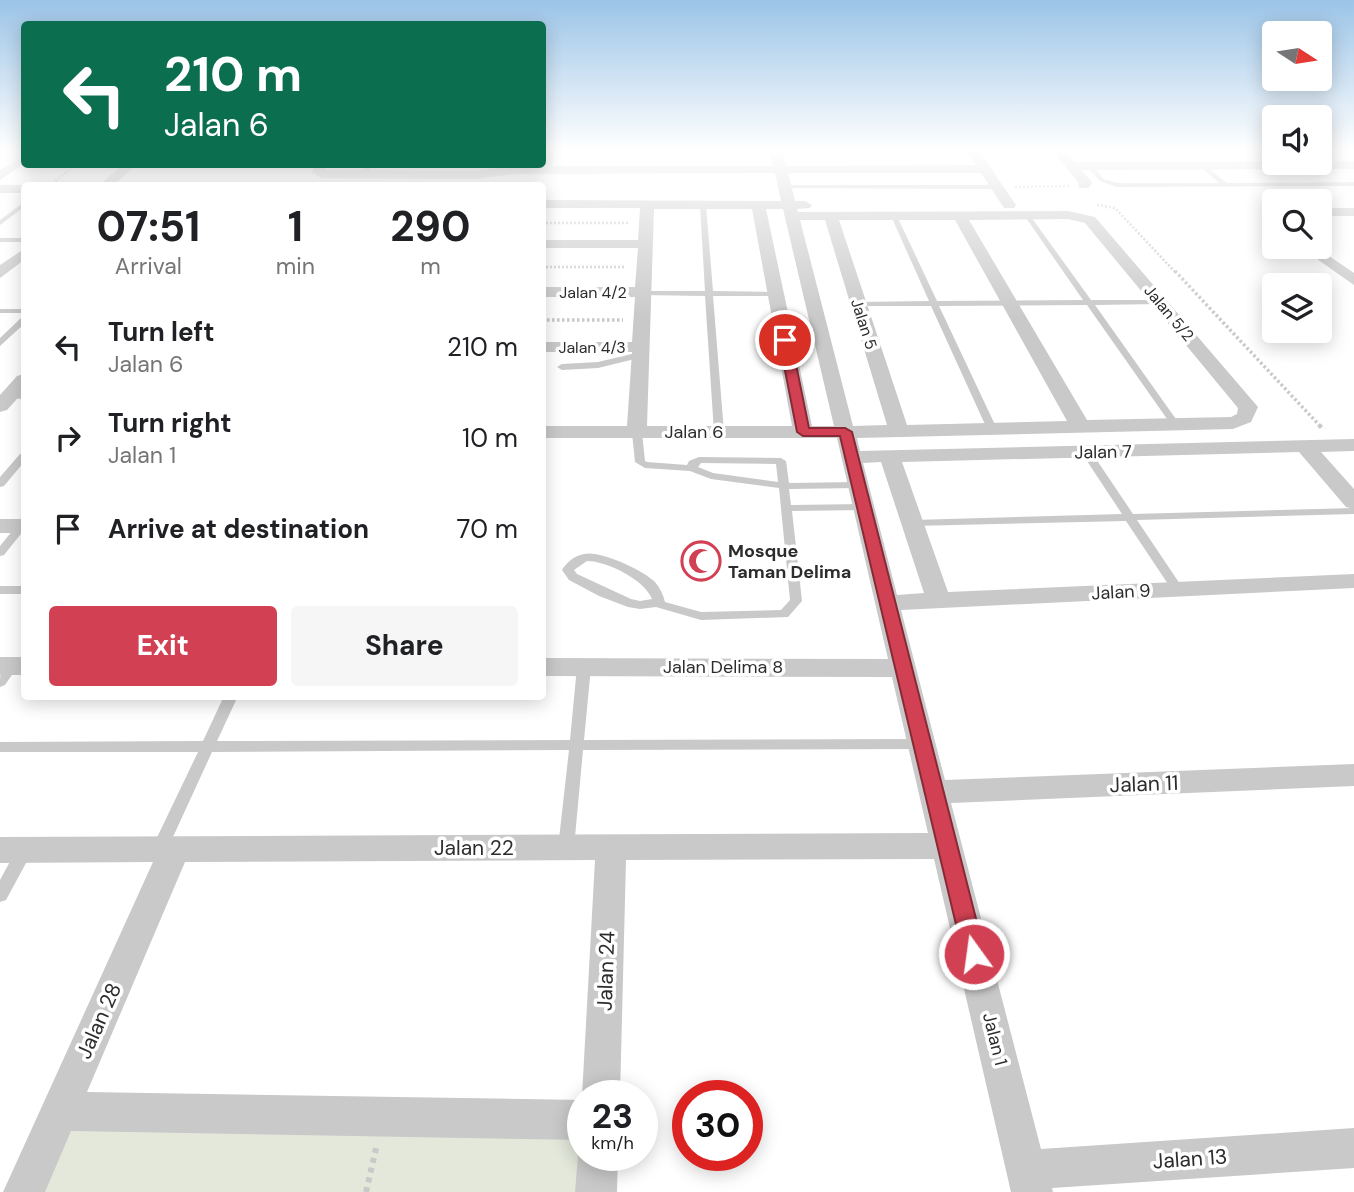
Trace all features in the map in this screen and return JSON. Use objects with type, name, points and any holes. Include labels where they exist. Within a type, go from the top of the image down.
[{"type":"street","points":[[636,433],[648,207]]},
{"type":"street","points":[[758,207],[803,432]]},
{"type":"street","name":"Jalan 1","points":[[789,207],[1029,1181]]},
{"type":"street","points":[[800,207],[831,216],[1027,215]]},
{"type":"street","points":[[1332,212],[1354,212]]},
{"type":"street","name":"Jalan 5/2","points":[[1027,215],[1083,217],[1096,223],[1248,407],[1247,415]]},
{"type":"street","name":"Jalan 5","points":[[831,216],[899,431]]},
{"type":"street","points":[[960,216],[1080,426]]},
{"type":"street","points":[[546,244],[646,244]]},
{"type":"street","points":[[0,273],[21,256]]},
{"type":"street","points":[[1324,259],[1354,280]]},
{"type":"street","name":"Jalan 4/2","points":[[546,292],[643,293]]},
{"type":"street","name":"Jalan 4/3","points":[[546,347],[640,351]]},
{"type":"street","points":[[11,399],[21,384]]},
{"type":"street","name":"Jalan 6","points":[[546,432],[992,429],[1233,423],[1247,415]]},
{"type":"street","name":"Jalan 7","points":[[851,457],[1347,446]]},
{"type":"street","points":[[1305,447],[1354,502]]},
{"type":"street","points":[[890,457],[939,601]]},
{"type":"street","name":"Jalan 9","points":[[887,603],[1354,581]]},
{"type":"street","name":"Jalan Delima 8","points":[[546,667],[904,668]]},
{"type":"street","name":"Jalan 11","points":[[934,792],[1354,775]]},
{"type":"street","name":"Jalan 22","points":[[13,850],[948,846]]},
{"type":"street","name":"Jalan 24","points":[[602,1080],[611,847]]},
{"type":"street","name":"Jalan 28","points":[[24,1192],[167,849]]},
{"type":"street","points":[[60,1111],[567,1120]]},
{"type":"street","name":"Jalan 13","points":[[1029,1181],[1354,1148]]},
{"type":"street","points":[[596,1192],[597,1171]]},
{"type":"lane","points":[[0,223],[21,207]]},
{"type":"lane","points":[[703,207],[719,432]]},
{"type":"lane","points":[[1027,215],[1175,424]]},
{"type":"lane","points":[[894,216],[932,304],[992,429]]},
{"type":"lane","points":[[0,240],[21,240]]},
{"type":"lane","points":[[643,293],[776,294]]},
{"type":"lane","points":[[858,304],[1160,302]]},
{"type":"lane","points":[[0,311],[21,311]]},
{"type":"lane","points":[[0,343],[21,323]]},
{"type":"lane","points":[[13,331],[21,331]]},
{"type":"lane","points":[[562,367],[598,365],[640,351]]},
{"type":"lane","points":[[636,433],[640,462],[645,465],[692,468],[711,476],[861,496]]},
{"type":"lane","points":[[1086,452],[1178,590]]},
{"type":"lane","points":[[0,484],[21,460]]},
{"type":"lane","points":[[656,603],[659,601],[657,592],[648,581],[594,557],[579,559],[568,570],[573,577],[632,604],[656,603],[701,615],[784,614],[796,601],[782,464],[777,460],[699,460],[693,463],[692,468]]},
{"type":"lane","points":[[787,508],[861,496]]},
{"type":"lane","points":[[913,523],[1354,511]]},
{"type":"lane","points":[[0,552],[16,526]]},
{"type":"lane","points":[[0,590],[21,590]]},
{"type":"lane","points":[[566,848],[584,667]]},
{"type":"lane","points":[[167,849],[229,700]]},
{"type":"lane","points":[[0,747],[923,744]]},
{"type":"lane","points":[[0,895],[13,850]]},
{"type":"path","points":[[1112,207],[1199,300],[1347,446]]},
{"type":"path","points":[[546,223],[647,223]]},
{"type":"path","points":[[546,267],[645,267]]},
{"type":"path","points":[[546,320],[642,320]]},
{"type":"path","points":[[366,1192],[384,1116]]},
{"type":"shaded area","points":[[68,1115],[567,1128],[567,1171],[584,1171],[584,1192],[36,1192]]},
{"type":"place","name":"Mosque Taman Delima","points":[[701,561]]},
{"type":"route","points":[[785,340],[803,432],[845,432],[974,954]]}]
